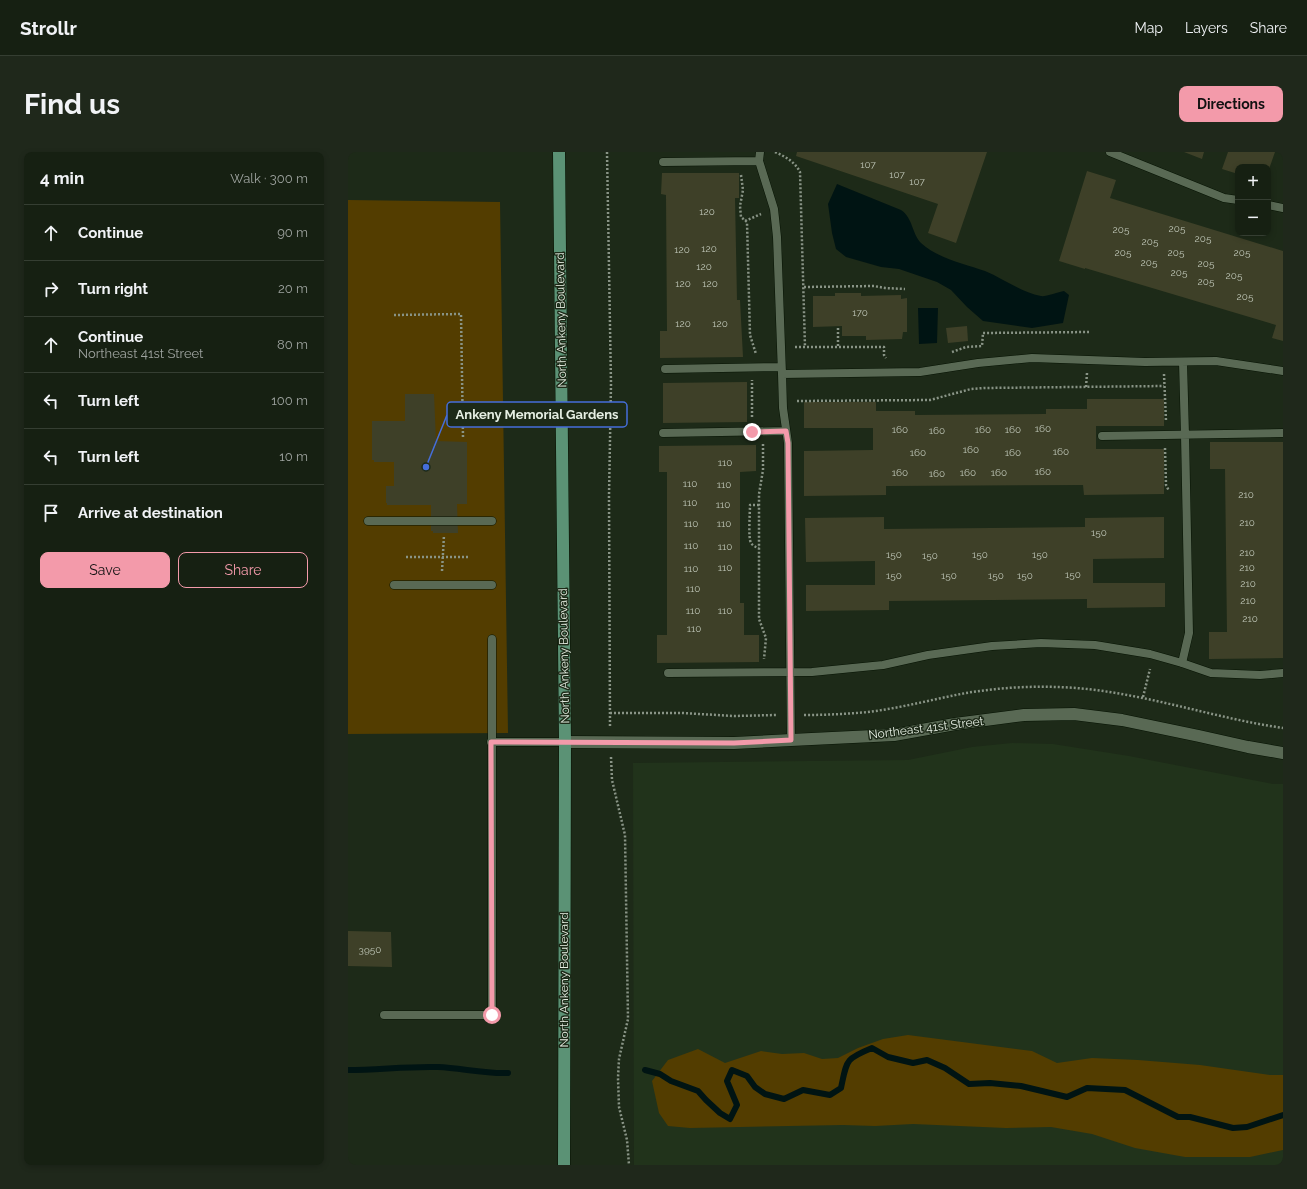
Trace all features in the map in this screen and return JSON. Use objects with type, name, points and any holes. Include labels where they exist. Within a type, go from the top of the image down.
[{"type":"main road","name":"North Ankeny Boulevard","points":[[559,152],[565,742],[564,1165]]},
{"type":"street","name":"Northeast 41st Street","points":[[565,742],[734,743],[791,740],[894,734],[954,724],[1017,716],[1074,714],[1122,720],[1283,753]]},
{"type":"lane","points":[[1110,152],[1224,198],[1235,200]]},
{"type":"lane","points":[[662,162],[741,161],[760,156],[774,209],[777,237],[781,370],[788,443],[789,672],[791,740]]},
{"type":"lane","points":[[1271,206],[1283,208]]},
{"type":"lane","points":[[666,369],[754,368],[781,370],[920,372],[978,363],[1032,358],[1145,362],[1216,361],[1283,371]]},
{"type":"lane","points":[[1182,362],[1189,633],[1182,663]]},
{"type":"lane","points":[[662,433],[786,431]]},
{"type":"lane","points":[[1102,436],[1283,433]]},
{"type":"lane","points":[[368,521],[492,521]]},
{"type":"lane","points":[[394,585],[492,585]]},
{"type":"lane","points":[[384,1015],[492,1015],[492,639]]},
{"type":"lane","points":[[668,673],[812,672],[883,664],[928,655],[992,646],[1041,643],[1095,645],[1154,655],[1211,673],[1260,675],[1283,673]]},
{"type":"lane","points":[[491,742],[565,742]]},
{"type":"path","points":[[607,152],[611,384],[609,496],[610,713],[612,780],[625,835],[628,1019],[620,1059],[618,1078],[619,1108],[627,1140],[628,1165]]},
{"type":"path","points":[[776,152],[790,160],[800,172],[805,347]]},
{"type":"path","points":[[741,161],[743,190],[740,206],[741,217],[747,222],[750,335],[755,352],[752,432]]},
{"type":"path","points":[[804,287],[874,286],[905,289]]},
{"type":"path","points":[[394,315],[461,314],[463,437]]},
{"type":"path","points":[[838,328],[838,347]]},
{"type":"path","points":[[947,354],[966,347],[982,346],[983,333],[1089,332]]},
{"type":"path","points":[[781,348],[884,347],[884,355],[886,358],[894,360]]},
{"type":"path","points":[[783,397],[798,401],[930,400],[971,389],[984,388],[1164,386]]},
{"type":"path","points":[[763,432],[763,470],[760,484],[759,504],[759,619],[766,633],[763,673]]},
{"type":"path","points":[[759,504],[750,505],[750,542],[752,545],[759,548]]},
{"type":"path","points":[[442,585],[444,535]]},
{"type":"path","points":[[406,557],[469,557]]},
{"type":"path","points":[[1143,697],[1154,655]]},
{"type":"path","points":[[610,713],[700,713],[734,716],[828,715],[868,712],[967,693],[1057,687],[1104,691],[1143,697],[1250,723],[1283,728]]},
{"type":"shaded area","points":[[837,184],[901,210],[908,217],[921,243],[943,257],[985,271],[1034,294],[1043,296],[1064,291],[1069,295],[1063,323],[1032,328],[983,321],[951,290],[937,282],[899,269],[881,267],[846,257],[836,249],[828,204]]},
{"type":"shaded area","points":[[348,200],[500,202],[508,733],[348,734]]},
{"type":"shaded area","points":[[918,308],[938,308],[937,343],[919,344]]},
{"type":"shaded area","points":[[1012,743],[1053,744],[1129,756],[1273,784],[1283,784],[1283,1165],[634,1165],[633,763],[908,760],[972,747]]},
{"type":"shaded area","points":[[908,1035],[1032,1051],[1057,1063],[1092,1058],[1138,1060],[1200,1065],[1270,1075],[1283,1075],[1283,1150],[1250,1157],[1185,1157],[1135,1148],[1092,1134],[1051,1127],[1006,1128],[913,1124],[875,1126],[843,1125],[690,1128],[668,1126],[659,1113],[652,1081],[668,1060],[698,1049],[725,1063],[761,1051],[782,1054],[804,1053],[822,1059],[838,1058],[858,1048],[883,1039]]},
{"type":"building","points":[[797,152],[987,152],[956,243],[928,233],[938,204],[796,156]]},
{"type":"building","points":[[1184,152],[1204,152],[1202,159]]},
{"type":"building","points":[[1228,152],[1275,152],[1271,164],[1235,164],[1235,173],[1222,169]]},
{"type":"building","points":[[1087,171],[1116,180],[1110,198],[1283,251],[1283,341],[1272,338],[1276,325],[1059,261]]},
{"type":"building","points":[[662,173],[739,173],[739,198],[735,198],[737,300],[740,300],[743,357],[660,358],[660,331],[667,331],[666,195],[661,194]]},
{"type":"building","points":[[835,293],[861,293],[861,296],[901,295],[901,299],[907,298],[907,332],[903,332],[902,339],[866,340],[866,336],[842,336],[842,326],[813,327],[813,296],[835,296]]},
{"type":"building","points":[[967,326],[968,341],[948,343],[946,328]]},
{"type":"building","points":[[747,382],[747,422],[663,423],[663,383]]},
{"type":"building","points":[[405,394],[434,394],[436,441],[467,442],[467,504],[457,504],[458,533],[433,533],[433,531],[431,531],[431,505],[387,505],[386,503],[386,486],[394,486],[394,462],[374,462],[374,460],[372,460],[372,421],[405,421]]},
{"type":"building","points":[[1087,399],[1164,399],[1164,426],[1096,426],[1096,449],[1164,449],[1164,494],[1084,495],[1083,485],[886,486],[886,495],[804,496],[804,451],[873,450],[873,428],[804,428],[804,402],[876,402],[876,411],[915,411],[915,415],[1046,414],[1046,409],[1087,409]]},
{"type":"building","points":[[1210,442],[1283,442],[1283,658],[1209,659],[1209,632],[1227,632],[1225,469],[1210,469]]},
{"type":"building","points":[[756,445],[756,471],[740,472],[740,603],[744,603],[744,635],[759,635],[759,662],[657,663],[657,635],[667,635],[667,472],[659,472],[659,446]]},
{"type":"building","points":[[884,517],[884,529],[1085,527],[1085,518],[1164,517],[1164,558],[1093,559],[1093,583],[1165,583],[1165,607],[1087,608],[1087,599],[889,601],[889,610],[806,611],[806,585],[875,585],[875,561],[806,562],[805,518]]},
{"type":"building","points":[[348,931],[391,932],[392,967],[348,966]]},
{"type":"waterway","points":[[645,1070],[660,1074],[671,1081],[698,1091],[720,1113],[730,1119],[737,1105],[727,1081],[732,1070],[747,1076],[755,1087],[765,1094],[784,1099],[803,1090],[830,1095],[841,1088],[846,1066],[852,1058],[872,1048],[888,1057],[913,1063],[927,1060],[945,1068],[969,1084],[990,1083],[1021,1086],[1067,1097],[1087,1088],[1125,1090],[1178,1117],[1190,1117],[1233,1128],[1247,1127],[1283,1115]]},
{"type":"waterway","points":[[348,1070],[438,1067],[491,1073],[508,1073]]},
{"type":"place","name":"Ankeny Memorial Gardens","points":[[426,467]]},
{"type":"route","points":[[492,1015],[491,742],[734,743],[791,740],[789,672],[788,443],[786,431],[752,432]]}]
